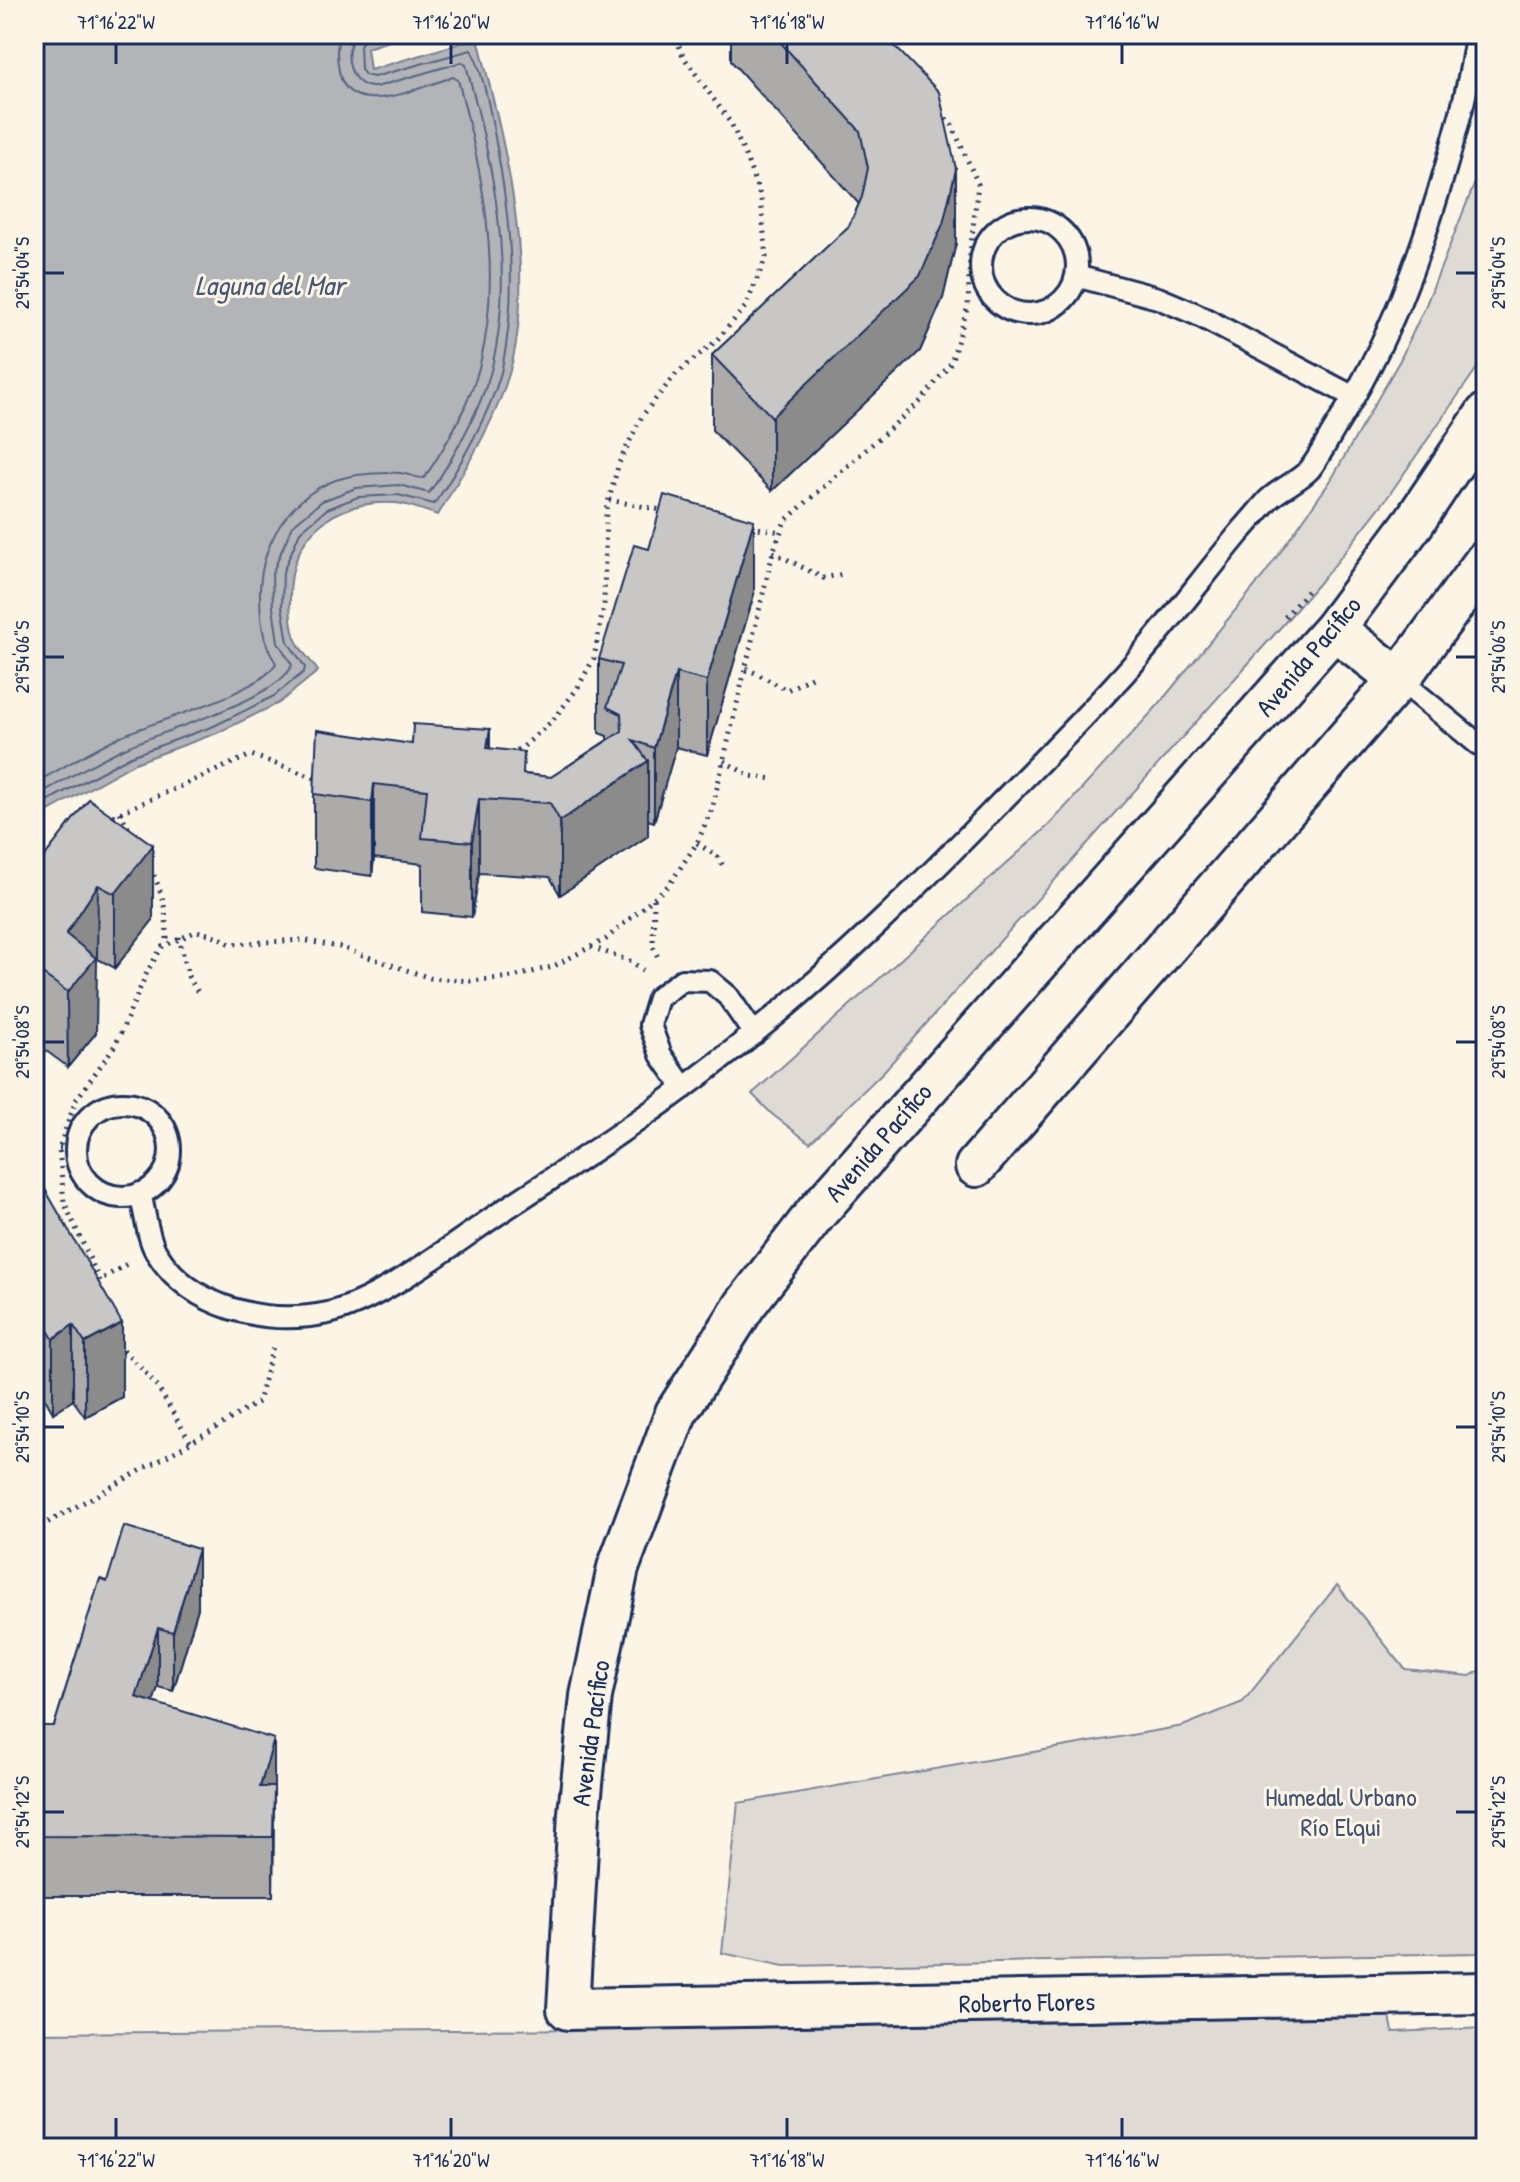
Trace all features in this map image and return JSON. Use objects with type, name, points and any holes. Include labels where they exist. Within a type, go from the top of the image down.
[{"type":"street","name":"Avenida Pacífico","points":[[568,2009],[579,1813],[591,1696],[618,1568],[676,1413],[745,1305],[816,1213],[1334,629],[1414,522],[1486,414]]},
{"type":"street","points":[[976,1166],[1399,679],[1486,560]]},
{"type":"street","points":[[1334,629],[1399,679]]},
{"type":"street","name":"Roberto Flores","points":[[568,2009],[1486,1993]]},
{"type":"lane","points":[[140,1193],[153,1248],[171,1271],[210,1301],[280,1318],[329,1312],[373,1294],[483,1224],[684,1088],[754,1034],[909,897],[1134,663],[1206,572],[1270,499],[1309,470],[1354,397],[1402,299],[1421,250],[1465,97],[1476,34]]},
{"type":"lane","points":[[1029,218],[1049,221],[1073,246],[1076,276],[1070,291],[1056,306],[1041,313],[1019,313],[1003,307],[987,290],[976,254],[999,228],[1014,220],[1029,218]]},
{"type":"lane","points":[[1076,276],[1146,294],[1196,314],[1354,397]]},
{"type":"lane","points":[[1399,679],[1478,744]]},
{"type":"lane","points":[[684,1088],[661,1055],[650,1025],[658,998],[682,980],[710,981],[728,996],[754,1034]]},
{"type":"lane","points":[[127,1103],[143,1107],[156,1116],[165,1128],[170,1143],[170,1159],[164,1174],[153,1186],[140,1193],[124,1197],[95,1187],[67,1148],[87,1120],[98,1110],[112,1104],[127,1103]]},
{"type":"path","points":[[500,759],[523,747],[552,721],[577,689],[594,658],[604,604],[609,500],[619,463],[642,416],[676,374],[716,341],[746,306],[766,257],[761,198],[747,160],[732,125],[683,56],[674,34]]},
{"type":"path","points":[[100,1281],[64,1202],[67,1148],[76,1100],[116,1044],[148,970],[167,944],[197,931],[219,937],[230,944],[303,940],[339,947],[430,978],[470,981],[513,977],[552,967],[606,939],[669,885],[697,843],[712,809],[773,552],[785,521],[921,401],[951,363],[968,306],[976,254],[978,184],[952,125],[931,102]]},
{"type":"path","points":[[609,500],[671,512]]},
{"type":"path","points":[[750,526],[781,532]]},
{"type":"path","points":[[773,552],[823,578],[844,574]]},
{"type":"path","points":[[746,668],[787,690],[815,675]]},
{"type":"path","points":[[95,826],[251,755],[331,783]]},
{"type":"path","points":[[724,761],[750,776],[773,779]]},
{"type":"path","points":[[120,812],[133,837]]},
{"type":"path","points":[[697,843],[718,857],[723,866]]},
{"type":"path","points":[[34,867],[46,857]]},
{"type":"path","points":[[147,863],[161,888],[167,914],[167,944]]},
{"type":"path","points":[[654,898],[653,946],[670,989]]},
{"type":"path","points":[[179,937],[188,976],[199,994]]},
{"type":"path","points":[[590,947],[630,961],[670,989]]},
{"type":"path","points":[[91,1285],[153,1248]]},
{"type":"path","points":[[34,1530],[258,1402],[280,1318]]},
{"type":"path","points":[[114,1340],[155,1383],[191,1443]]},
{"type":"green space","points":[[1486,155],[1486,355],[1387,498],[1332,568],[884,1071],[810,1143],[773,1115],[752,1094],[1049,825],[1159,704],[1264,575],[1331,480],[1400,360],[1425,307]]},
{"type":"green space","name":"Humedal Urbano Río Elqui","points":[[1337,1585],[1405,1669],[1470,1676],[1486,1667],[1486,1916],[1478,1953],[784,1966],[722,1953],[738,1803],[1183,1726],[1243,1702]]},
{"type":"green space","points":[[1390,2016],[1393,2032],[1486,2028],[1486,2148],[34,2148],[34,2033],[727,2028]]},
{"type":"water","name":"Laguna del Mar","points":[[34,34],[411,34],[367,48],[370,70],[478,38],[507,162],[519,249],[520,292],[517,334],[503,393],[478,447],[438,515],[396,503],[374,503],[335,515],[307,539],[292,575],[292,625],[298,644],[318,671],[279,703],[217,733],[135,763],[34,819]]},
{"type":"building","points":[[773,34],[883,34],[939,92],[956,169],[943,224],[920,276],[772,417],[712,355],[849,226],[862,197],[868,168],[860,131]]},
{"type":"building","points":[[664,495],[754,520],[707,681],[676,673],[654,748],[633,740],[648,761],[560,821],[550,803],[479,799],[472,842],[422,838],[427,790],[374,784],[372,802],[314,794],[317,730],[412,744],[413,724],[490,729],[487,748],[524,752],[523,774],[551,777],[622,731],[621,714],[607,707],[621,665],[599,659],[634,545],[649,549]]},
{"type":"building","points":[[89,799],[153,845],[115,894],[98,885],[66,934],[96,958],[68,992],[34,968],[34,870]]},
{"type":"building","points":[[34,1170],[122,1323],[85,1343],[73,1325],[53,1339],[34,1305]]},
{"type":"building","points":[[124,1526],[198,1549],[173,1632],[158,1628],[136,1697],[274,1739],[260,1787],[274,1787],[273,1837],[34,1836],[34,1726],[54,1726],[100,1579],[107,1582]]}]
